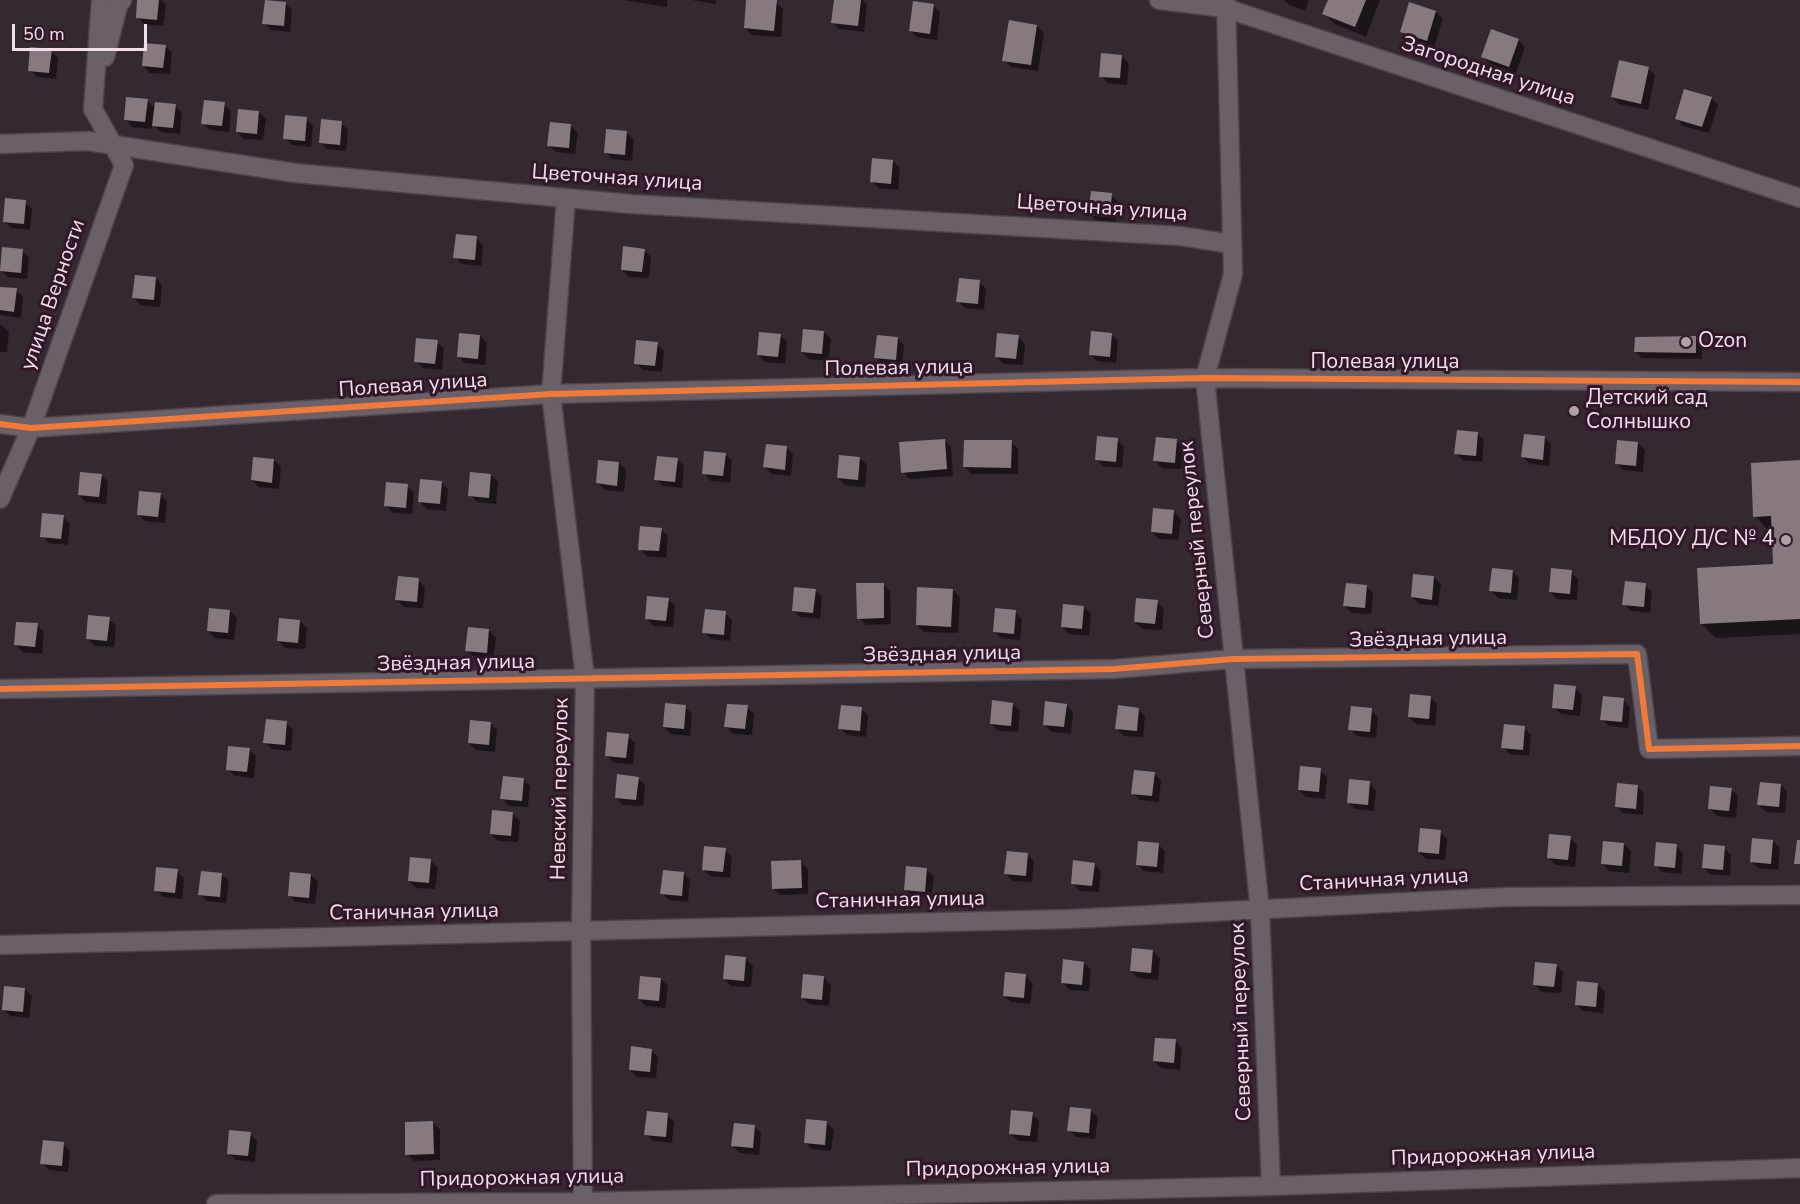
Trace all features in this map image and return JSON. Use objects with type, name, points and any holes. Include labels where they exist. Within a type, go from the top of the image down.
[{"type":"street","points":[[93,109],[101,0]]},
{"type":"street","points":[[93,109],[118,6],[122,0]]},
{"type":"street","name":"Загородная улица","points":[[1159,0],[1226,4],[1800,198]]},
{"type":"street","name":"Северный переулок","points":[[1226,4],[1233,274],[1205,378],[1260,911],[1271,1186]]},
{"type":"street","name":"улица Верности","points":[[0,498],[31,428],[124,165],[93,109]]},
{"type":"street","name":"Цветочная улица","points":[[0,144],[88,141],[295,173],[631,204],[1168,236],[1232,244]]},
{"type":"street","name":"Невский переулок","points":[[566,198],[552,394],[585,678],[581,931],[583,1202]]},
{"type":"street","name":"Полевая улица","points":[[0,424],[31,428],[552,394],[1205,378],[1800,382]]},
{"type":"street","name":"Звёздная улица","points":[[0,689],[1114,669],[1233,659],[1637,654],[1648,749],[1800,746]]},
{"type":"street","name":"Станичная улица","points":[[0,945],[1070,919],[1505,897],[1800,895]]},
{"type":"street","name":"Придорожная улица","points":[[216,1204],[583,1202],[1271,1186],[1800,1168]]},
{"type":"building","points":[[137,0],[159,0],[157,20],[136,18]]},
{"type":"building","points":[[265,0],[286,2],[284,26],[262,24]]},
{"type":"building","points":[[746,0],[777,0],[774,31],[744,28]]},
{"type":"building","points":[[834,0],[861,0],[858,26],[831,23]]},
{"type":"building","points":[[1328,0],[1366,0],[1355,27],[1322,14]]},
{"type":"building","points":[[913,1],[934,4],[930,34],[909,31]]},
{"type":"building","points":[[1409,2],[1436,11],[1427,41],[1400,32]]},
{"type":"building","points":[[1009,20],[1037,25],[1031,65],[1002,61]]},
{"type":"building","points":[[1491,29],[1519,39],[1509,67],[1481,57]]},
{"type":"building","points":[[144,43],[166,45],[163,68],[142,66]]},
{"type":"building","points":[[30,47],[52,49],[49,73],[28,71]]},
{"type":"building","points":[[1101,53],[1122,55],[1120,78],[1099,77]]},
{"type":"building","points":[[1619,60],[1649,67],[1641,104],[1611,97]]},
{"type":"building","points":[[1684,89],[1712,97],[1702,127],[1675,119]]},
{"type":"building","points":[[126,97],[148,99],[145,122],[124,120]]},
{"type":"building","points":[[204,100],[225,102],[222,126],[201,124]]},
{"type":"building","points":[[155,102],[176,104],[173,128],[152,126]]},
{"type":"building","points":[[238,109],[259,111],[257,134],[236,132]]},
{"type":"building","points":[[285,115],[307,117],[305,141],[283,139]]},
{"type":"building","points":[[321,119],[342,121],[340,145],[319,143]]},
{"type":"building","points":[[550,122],[571,124],[569,148],[547,146]]},
{"type":"building","points":[[606,129],[627,131],[625,155],[604,153]]},
{"type":"building","points":[[872,158],[893,160],[891,184],[870,182]]},
{"type":"building","points":[[1091,191],[1112,193],[1110,217],[1088,215]]},
{"type":"building","points":[[5,198],[26,200],[24,224],[3,222]]},
{"type":"building","points":[[456,234],[477,236],[475,260],[453,258]]},
{"type":"building","points":[[623,246],[645,249],[642,272],[621,270]]},
{"type":"building","points":[[2,247],[23,249],[21,273],[0,271]]},
{"type":"building","points":[[135,275],[156,277],[154,300],[132,298]]},
{"type":"building","points":[[959,278],[980,280],[978,304],[956,302]]},
{"type":"building","points":[[0,287],[17,288],[14,312],[0,310]]},
{"type":"building","points":[[803,329],[824,331],[822,354],[801,352]]},
{"type":"building","points":[[1091,331],[1112,333],[1110,357],[1089,355]]},
{"type":"building","points":[[759,332],[781,334],[778,357],[757,355]]},
{"type":"building","points":[[459,333],[480,335],[478,359],[457,357]]},
{"type":"building","points":[[997,333],[1019,335],[1016,359],[995,357]]},
{"type":"building","points":[[877,335],[898,337],[896,360],[874,358]]},
{"type":"building","points":[[1696,336],[1696,353],[1634,352],[1635,337]]},
{"type":"building","points":[[416,338],[438,340],[435,364],[414,362]]},
{"type":"building","points":[[636,340],[658,342],[655,366],[634,364]]},
{"type":"building","points":[[1457,430],[1478,432],[1476,456],[1454,454]]},
{"type":"building","points":[[1524,434],[1545,436],[1543,460],[1521,457]]},
{"type":"building","points":[[1097,436],[1118,438],[1116,462],[1095,460]]},
{"type":"building","points":[[1156,437],[1177,439],[1175,463],[1153,461]]},
{"type":"building","points":[[945,439],[947,469],[901,473],[899,442]]},
{"type":"building","points":[[964,440],[1012,440],[1011,468],[963,467]]},
{"type":"building","points":[[1617,440],[1638,442],[1636,466],[1615,464]]},
{"type":"building","points":[[766,444],[787,446],[785,470],[763,467]]},
{"type":"building","points":[[704,451],[726,453],[723,476],[702,474]]},
{"type":"building","points":[[839,455],[860,457],[858,480],[837,478]]},
{"type":"building","points":[[657,456],[678,458],[675,482],[654,480]]},
{"type":"building","points":[[253,457],[274,459],[272,483],[251,480]]},
{"type":"building","points":[[598,460],[619,462],[617,486],[596,483]]},
{"type":"building","name":"МБДОУ Д/С № 4","points":[[1800,460],[1800,619],[1700,624],[1697,568],[1773,564],[1771,516],[1753,517],[1751,463]]},
{"type":"building","points":[[80,472],[102,474],[99,497],[78,495]]},
{"type":"building","points":[[470,472],[491,474],[489,498],[468,496]]},
{"type":"building","points":[[420,479],[442,481],[440,504],[418,502]]},
{"type":"building","points":[[386,482],[408,484],[406,508],[384,506]]},
{"type":"building","points":[[139,491],[161,493],[158,517],[137,515]]},
{"type":"building","points":[[1153,508],[1174,510],[1172,534],[1151,532]]},
{"type":"building","points":[[42,513],[64,515],[61,539],[40,537]]},
{"type":"building","points":[[640,526],[662,528],[659,551],[638,550]]},
{"type":"building","points":[[1492,568],[1513,570],[1511,593],[1489,591]]},
{"type":"building","points":[[1551,568],[1572,570],[1570,594],[1549,592]]},
{"type":"building","points":[[1413,574],[1434,576],[1432,600],[1411,597]]},
{"type":"building","points":[[398,576],[419,578],[417,602],[395,600]]},
{"type":"building","points":[[1625,581],[1646,583],[1644,607],[1622,605]]},
{"type":"building","points":[[856,583],[884,583],[884,618],[857,619]]},
{"type":"building","points":[[1346,583],[1367,585],[1365,608],[1343,606]]},
{"type":"building","points":[[794,587],[816,589],[813,613],[792,611]]},
{"type":"building","points":[[917,587],[953,589],[951,627],[916,625]]},
{"type":"building","points":[[647,596],[669,598],[666,621],[645,619]]},
{"type":"building","points":[[1136,598],[1158,600],[1155,624],[1134,622]]},
{"type":"building","points":[[1063,604],[1084,606],[1082,629],[1061,627]]},
{"type":"building","points":[[209,608],[230,610],[228,633],[207,631]]},
{"type":"building","points":[[995,608],[1016,610],[1014,634],[993,632]]},
{"type":"building","points":[[705,609],[726,611],[724,635],[702,633]]},
{"type":"building","points":[[88,615],[110,617],[107,641],[86,639]]},
{"type":"building","points":[[279,618],[300,620],[298,643],[277,641]]},
{"type":"building","points":[[16,622],[38,623],[35,647],[14,645]]},
{"type":"building","points":[[468,627],[489,629],[487,653],[465,651]]},
{"type":"building","points":[[1554,684],[1576,686],[1573,710],[1552,708]]},
{"type":"building","points":[[1410,694],[1431,696],[1429,719],[1408,717]]},
{"type":"building","points":[[1603,696],[1624,698],[1622,722],[1600,720]]},
{"type":"building","points":[[992,700],[1013,703],[1011,726],[990,724]]},
{"type":"building","points":[[1045,701],[1067,704],[1064,727],[1043,725]]},
{"type":"building","points":[[665,703],[686,705],[684,729],[663,727]]},
{"type":"building","points":[[727,704],[748,705],[745,729],[724,727]]},
{"type":"building","points":[[841,705],[862,707],[860,731],[838,729]]},
{"type":"building","points":[[1118,705],[1139,708],[1137,731],[1115,729]]},
{"type":"building","points":[[1351,706],[1372,708],[1370,732],[1348,730]]},
{"type":"building","points":[[266,719],[287,721],[285,745],[263,743]]},
{"type":"building","points":[[470,720],[491,722],[489,745],[468,743]]},
{"type":"building","points":[[1504,724],[1525,726],[1523,750],[1501,748]]},
{"type":"building","points":[[607,732],[629,734],[626,758],[605,756]]},
{"type":"building","points":[[228,746],[250,748],[247,772],[226,770]]},
{"type":"building","points":[[1300,766],[1321,768],[1319,792],[1298,790]]},
{"type":"building","points":[[1134,770],[1155,772],[1152,796],[1131,794]]},
{"type":"building","points":[[617,774],[639,777],[636,800],[615,798]]},
{"type":"building","points":[[503,776],[524,778],[522,801],[500,799]]},
{"type":"building","points":[[1349,779],[1370,781],[1368,805],[1347,803]]},
{"type":"building","points":[[1760,782],[1781,784],[1779,807],[1757,805]]},
{"type":"building","points":[[1617,783],[1638,785],[1636,809],[1615,807]]},
{"type":"building","points":[[1710,786],[1732,788],[1729,811],[1708,809]]},
{"type":"building","points":[[492,810],[513,812],[511,836],[490,834]]},
{"type":"building","points":[[1420,828],[1441,830],[1439,854],[1418,852]]},
{"type":"building","points":[[1549,834],[1571,836],[1568,860],[1547,858]]},
{"type":"building","points":[[1752,838],[1773,840],[1771,864],[1750,862]]},
{"type":"building","points":[[1797,840],[1800,840],[1800,864],[1794,864]]},
{"type":"building","points":[[1138,841],[1159,843],[1157,867],[1136,865]]},
{"type":"building","points":[[1603,841],[1624,843],[1622,866],[1601,864]]},
{"type":"building","points":[[1656,842],[1677,844],[1675,868],[1654,866]]},
{"type":"building","points":[[1704,844],[1725,846],[1723,870],[1702,868]]},
{"type":"building","points":[[704,846],[726,848],[723,872],[702,870]]},
{"type":"building","points":[[1007,851],[1028,853],[1026,876],[1004,874]]},
{"type":"building","points":[[410,857],[431,859],[429,883],[408,881]]},
{"type":"building","points":[[801,860],[802,888],[772,889],[771,861]]},
{"type":"building","points":[[1073,860],[1095,863],[1092,886],[1071,884]]},
{"type":"building","points":[[906,866],[927,868],[925,892],[904,890]]},
{"type":"building","points":[[156,867],[178,869],[175,893],[154,891]]},
{"type":"building","points":[[663,870],[684,872],[682,896],[660,894]]},
{"type":"building","points":[[201,871],[222,873],[220,897],[198,895]]},
{"type":"building","points":[[290,872],[311,874],[309,898],[288,896]]},
{"type":"building","points":[[1132,948],[1153,950],[1151,973],[1130,971]]},
{"type":"building","points":[[725,955],[746,957],[744,981],[723,979]]},
{"type":"building","points":[[1063,959],[1084,962],[1082,985],[1061,983]]},
{"type":"building","points":[[1535,962],[1557,964],[1554,987],[1533,985]]},
{"type":"building","points":[[1005,972],[1026,974],[1024,998],[1003,996]]},
{"type":"building","points":[[803,974],[824,976],[822,1000],[801,998]]},
{"type":"building","points":[[640,976],[661,978],[659,1001],[638,999]]},
{"type":"building","points":[[1577,981],[1598,983],[1596,1007],[1575,1005]]},
{"type":"building","points":[[4,986],[25,988],[23,1012],[2,1010]]},
{"type":"building","points":[[1155,1038],[1176,1039],[1174,1063],[1153,1061]]},
{"type":"building","points":[[631,1046],[652,1049],[650,1072],[629,1070]]},
{"type":"building","points":[[1070,1107],[1091,1109],[1089,1133],[1067,1131]]},
{"type":"building","points":[[1011,1110],[1033,1112],[1030,1136],[1009,1134]]},
{"type":"building","points":[[647,1111],[668,1113],[666,1137],[644,1135]]},
{"type":"building","points":[[806,1119],[827,1121],[825,1145],[804,1143]]},
{"type":"building","points":[[433,1121],[434,1154],[405,1155],[405,1122]]},
{"type":"building","points":[[734,1123],[755,1125],[753,1148],[731,1146]]},
{"type":"building","points":[[229,1130],[251,1132],[248,1156],[227,1154]]},
{"type":"building","points":[[43,1140],[64,1142],[62,1166],[40,1164]]},
{"type":"cycle path","points":[[0,424],[31,428],[551,394],[1116,380],[1205,378],[1800,382]]},
{"type":"cycle path","points":[[0,689],[1114,669],[1233,659],[1637,654],[1649,749],[1800,746]]},
{"type":"place","name":"Ozon","points":[[1686,342]]},
{"type":"place","name":"Детский сад Солнышко","points":[[1574,411]]},
{"type":"place","name":"МБДОУ Д/С № 4","points":[[1786,540]]}]
